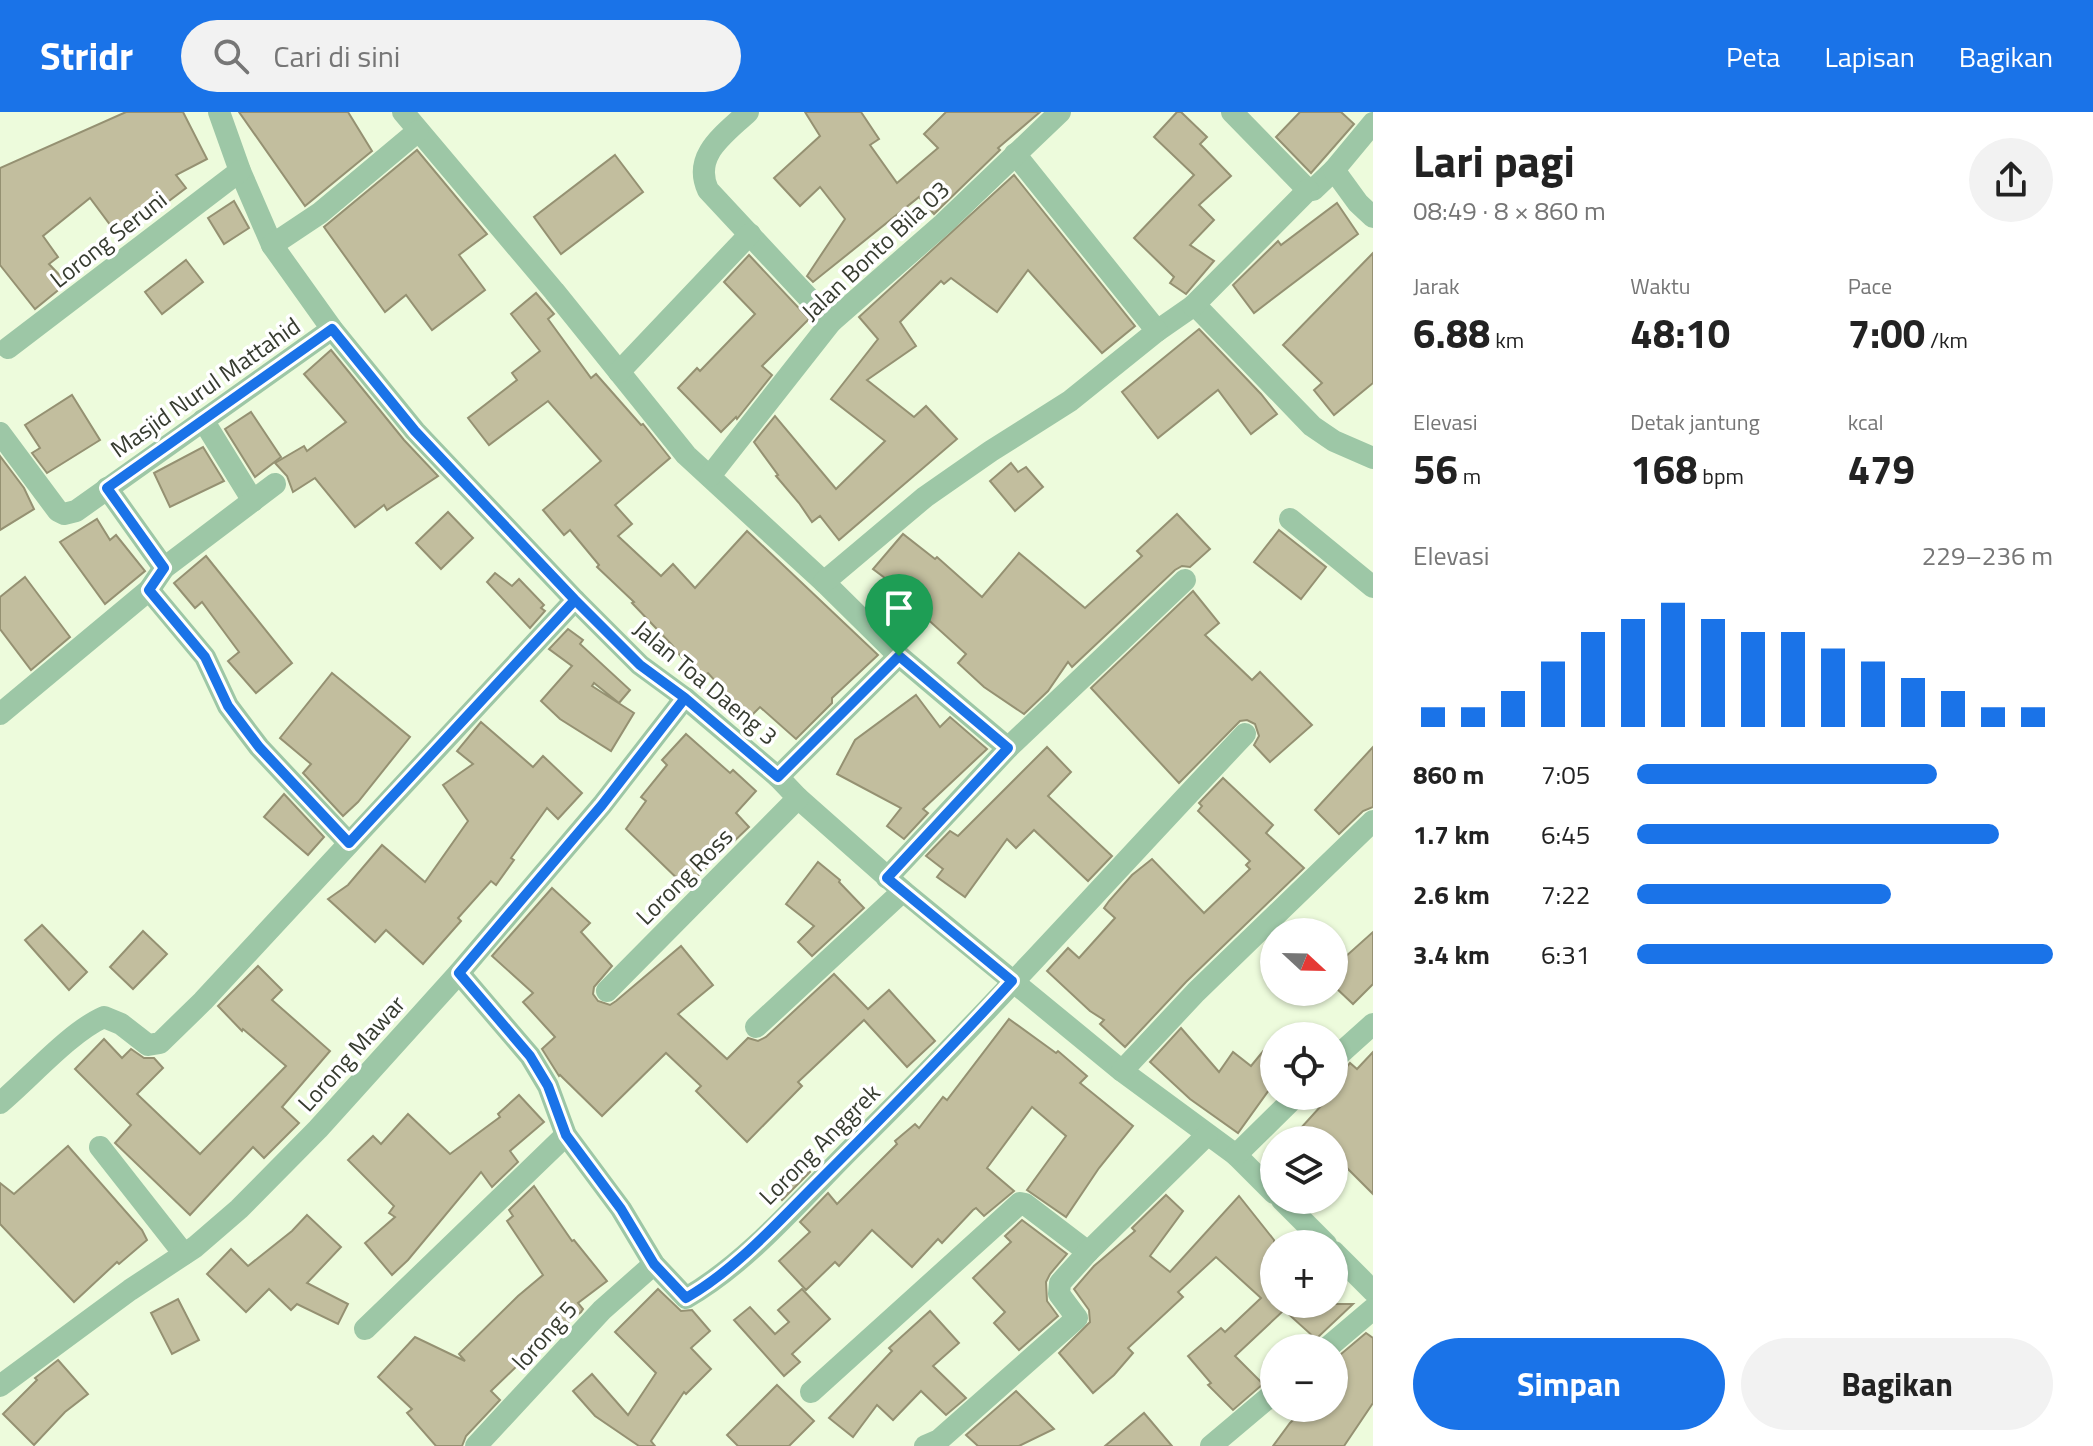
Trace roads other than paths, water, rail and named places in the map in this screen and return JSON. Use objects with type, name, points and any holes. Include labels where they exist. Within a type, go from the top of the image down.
[{"type":"street","name":"Jalan Toa Daeng 3","points":[[219,112],[272,245],[332,329],[415,431],[575,600],[640,665],[685,698],[778,777],[895,884],[1122,1071],[1236,1155],[1260,1179]]},
{"type":"street","points":[[403,112],[686,455],[899,656],[1008,748]]},
{"type":"street","points":[[748,112],[719,139],[703,162],[701,170],[708,190],[831,322]]},
{"type":"street","name":"Jalan Bonto Bila 03","points":[[710,476],[831,322],[943,224],[1060,112]]},
{"type":"street","points":[[1232,112],[1308,190]]},
{"type":"street","points":[[824,582],[925,497],[1070,401],[1193,306],[1308,190],[1313,190],[1334,170],[1373,123]]},
{"type":"street","points":[[272,245],[320,213],[418,131]]},
{"type":"street","points":[[1015,154],[1157,331]]},
{"type":"street","points":[[1334,170],[1358,203],[1373,217]]},
{"type":"street","name":"Lorong Seruni","points":[[8,348],[240,171]]},
{"type":"street","points":[[619,372],[750,234]]},
{"type":"street","points":[[1193,306],[1202,311],[1312,426],[1334,441],[1373,458]]},
{"type":"street","name":"Masjid Nurul Mattahid","points":[[0,433],[49,501],[64,514],[82,508],[332,329]]},
{"type":"street","points":[[203,420],[253,501]]},
{"type":"street","points":[[0,714],[149,590],[164,568],[275,484]]},
{"type":"street","points":[[107,488],[164,568]]},
{"type":"street","points":[[1290,519],[1373,587]]},
{"type":"street","points":[[756,1027],[895,884],[1008,748],[1185,580]]},
{"type":"street","points":[[149,590],[205,657],[228,706],[259,747],[349,843]]},
{"type":"street","points":[[0,1103],[95,1021],[104,1017],[121,1024],[148,1045],[160,1043],[203,1001],[575,600]]},
{"type":"street","points":[[778,777],[899,656]]},
{"type":"street","name":"Lorong Mawar","points":[[0,1386],[184,1254],[239,1209],[318,1129],[459,973],[602,805],[685,698]]},
{"type":"street","points":[[1012,981],[1245,734]]},
{"type":"street","name":"Lorong Ross","points":[[607,991],[798,798]]},
{"type":"street","points":[[1122,1071],[1196,992],[1373,821]]},
{"type":"street","points":[[459,973],[530,1056],[548,1086],[566,1135],[621,1209],[654,1264]]},
{"type":"street","name":"Lorong Anggrek","points":[[654,1264],[686,1298],[715,1281],[886,1114],[1012,981]]},
{"type":"street","points":[[1348,1046],[1373,1024]]},
{"type":"street","points":[[1236,1155],[1282,1110]]},
{"type":"street","points":[[365,1329],[566,1135]]},
{"type":"street","points":[[925,1446],[939,1440],[1077,1318],[1059,1294],[1060,1283],[1207,1135]]},
{"type":"street","points":[[100,1147],[184,1254]]},
{"type":"street","points":[[811,1392],[1020,1203],[1088,1252]]},
{"type":"street","points":[[1296,1214],[1312,1230]]},
{"type":"street","name":"lorong 5","points":[[476,1446],[602,1310],[654,1264]]},
{"type":"street","points":[[1348,1266],[1373,1291]]},
{"type":"street","points":[[1344,1334],[1373,1309]]},
{"type":"street","points":[[1211,1446],[1260,1405]]}]
